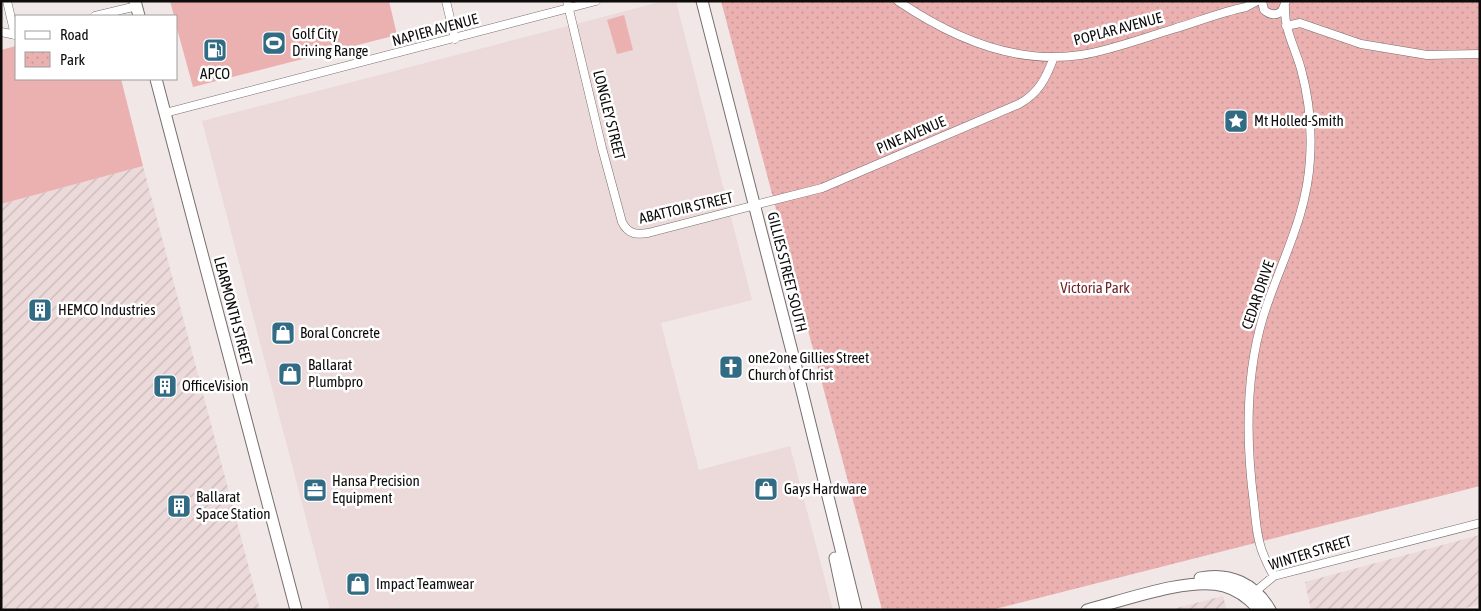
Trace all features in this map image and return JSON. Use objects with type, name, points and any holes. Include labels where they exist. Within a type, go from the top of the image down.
[{"type":"main road","name":"GILLIES STREET SOUTH","points":[[695,1],[751,206],[856,610]]},
{"type":"main road","name":"GILLIES STREET SOUTH","points":[[702,1],[751,206]]},
{"type":"main road","name":"LEARMONTH STREET","points":[[156,80],[296,610]]},
{"type":"main road","name":"GILLIES STREET SOUTH","points":[[813,446],[846,610]]},
{"type":"main road","points":[[1087,610],[1196,579],[1215,576],[1233,578],[1270,610]]},
{"type":"main road","points":[[1253,595],[1259,610]]},
{"type":"street","points":[[1,32],[15,35],[7,1]]},
{"type":"street","points":[[446,1],[456,39]]},
{"type":"street","name":"NAPIER AVENUE","points":[[165,113],[456,39],[568,5],[596,1]]},
{"type":"street","name":"POPLAR AVENUE","points":[[898,1],[936,24],[985,46],[1018,54],[1054,57],[1081,55],[1107,49],[1246,7],[1257,1]]},
{"type":"street","points":[[1262,1],[1264,10]]},
{"type":"street","points":[[1275,14],[1282,11],[1286,4]]},
{"type":"street","name":"CEDAR DRIVE","points":[[1274,576],[1264,556],[1257,533],[1249,466],[1248,436],[1253,361],[1258,338],[1272,292],[1299,224],[1308,181],[1310,121],[1301,68],[1286,26],[1286,4]]},
{"type":"street","name":"LONGLEY STREET","points":[[568,5],[602,148],[622,222],[630,233]]},
{"type":"street","name":"POPLAR AVENUE","points":[[1246,7],[1275,14]]},
{"type":"street","points":[[100,15],[137,8]]},
{"type":"street","name":"CEDAR DRIVE","points":[[1275,14],[1286,26]]},
{"type":"street","points":[[1286,26],[1300,23],[1361,44],[1427,55],[1480,54]]},
{"type":"street","name":"PINE AVENUE","points":[[751,206],[822,188],[1019,104],[1039,89],[1046,78],[1054,57]]},
{"type":"street","name":"ABATTOIR STREET","points":[[630,233],[648,233],[751,206]]},
{"type":"street","name":"WINTER STREET","points":[[1253,595],[1274,576],[1480,523]]},
{"type":"shaded area","points":[[664,1],[676,1],[752,300],[661,323],[699,470],[790,446],[833,610],[330,610],[202,121]]},
{"type":"shaded area","points":[[143,166],[260,610],[1,610],[1,204]]},
{"type":"shaded area","points":[[1480,535],[1480,604],[1459,610],[1311,610],[1305,582]]},
{"type":"shaded area","points":[[1223,596],[1227,610],[1169,610]]},
{"type":"green space","name":"Golf City Driving Range","points":[[170,1],[389,1],[397,35],[193,87],[178,32],[178,15],[174,15]]},
{"type":"green space","name":"Victoria Park","points":[[721,1],[1480,1],[1480,486],[991,610],[882,610]]},
{"type":"green space","points":[[624,15],[633,50],[617,54],[607,20]]},
{"type":"green space","points":[[15,46],[15,80],[121,80],[143,166],[1,204],[1,50]]},
{"type":"place","name":"Golf City Driving Range","points":[[274,43]]},
{"type":"place","name":"APCO","points":[[215,50]]},
{"type":"place","name":"Mt Holled-Smith","points":[[1236,121]]},
{"type":"place","name":"HEMCO Industries","points":[[40,310]]},
{"type":"place","name":"Boral Concrete","points":[[283,333]]},
{"type":"place","name":"one2one Gillies Street Church of Christ","points":[[731,367]]},
{"type":"place","name":"Ballarat Plumbpro","points":[[290,374]]},
{"type":"place","name":"OfficeVision","points":[[165,386]]},
{"type":"place","name":"Gays Hardware","points":[[766,489]]},
{"type":"place","name":"Hansa Precision Equipment","points":[[315,490]]},
{"type":"place","name":"Ballarat Space Station","points":[[179,506]]},
{"type":"place","name":"Impact Teamwear","points":[[358,584]]}]
